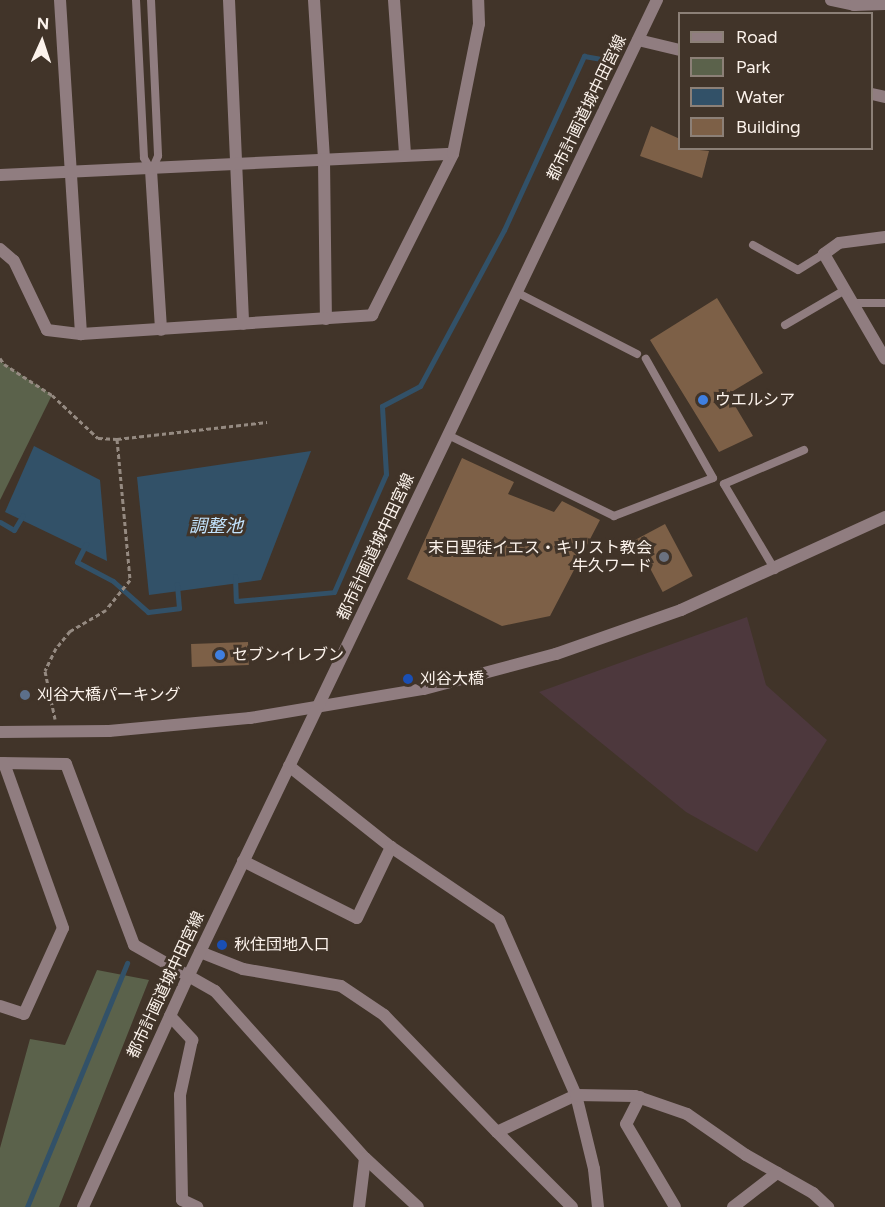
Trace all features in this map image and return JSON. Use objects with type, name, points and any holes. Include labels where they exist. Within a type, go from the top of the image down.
[{"type":"street","points":[[60,0],[81,334]]},
{"type":"street","points":[[229,0],[243,324]]},
{"type":"street","points":[[314,0],[324,160],[326,319]]},
{"type":"street","points":[[394,0],[405,154]]},
{"type":"street","points":[[0,249],[14,261],[47,330],[81,334],[372,315],[453,154],[479,24],[478,0]]},
{"type":"street","name":"都市計画道城中田宮線","points":[[83,1207],[243,861],[657,0]]},
{"type":"street","points":[[831,0],[885,4]]},
{"type":"street","points":[[638,40],[678,50]]},
{"type":"street","points":[[0,175],[152,170],[405,154],[453,154]]},
{"type":"street","points":[[152,170],[161,330]]},
{"type":"street","points":[[885,237],[839,243],[824,254],[885,359]]},
{"type":"street","points":[[0,732],[109,731],[317,709],[424,689],[556,654],[681,610],[775,570],[885,517]]},
{"type":"street","points":[[0,1006],[24,1014],[63,928],[2,763],[66,764],[134,945],[215,991],[365,1158],[418,1207]]},
{"type":"street","points":[[289,766],[392,847],[500,920],[576,1095],[594,1169],[598,1207]]},
{"type":"street","points":[[243,861],[357,918],[392,847]]},
{"type":"street","points":[[200,952],[243,969],[341,986],[384,1015],[572,1207]]},
{"type":"street","points":[[170,1016],[192,1040],[180,1095],[182,1200],[197,1207]]},
{"type":"street","points":[[497,1132],[576,1095],[640,1097],[687,1114],[777,1173],[813,1193],[828,1207]]},
{"type":"street","points":[[640,1097],[626,1124],[675,1207]]},
{"type":"street","points":[[359,1207],[365,1158]]},
{"type":"street","points":[[733,1207],[777,1173]]},
{"type":"lane","points":[[136,0],[144,158],[152,170]]},
{"type":"lane","points":[[152,0],[158,156],[152,170]]},
{"type":"lane","points":[[753,245],[798,270],[824,254]]},
{"type":"lane","points":[[784,325],[845,290]]},
{"type":"lane","points":[[516,292],[638,354]]},
{"type":"lane","points":[[853,303],[885,303]]},
{"type":"lane","points":[[448,435],[614,516],[713,478],[646,359]]},
{"type":"lane","points":[[775,570],[724,484],[804,450]]},
{"type":"path","points":[[0,358],[4,364],[52,395],[98,438],[117,439],[267,422]]},
{"type":"path","points":[[58,731],[45,671],[56,648],[70,631],[106,610],[130,580],[117,439]]},
{"type":"shaded area","points":[[747,617],[766,685],[827,740],[757,852],[686,812],[539,692]]},
{"type":"green space","points":[[0,361],[52,395],[0,500]]},
{"type":"green space","points":[[97,970],[149,980],[59,1207],[0,1207],[0,1148],[30,1039],[65,1045]]},
{"type":"water","points":[[34,446],[100,480],[107,561],[5,512]]},
{"type":"water","name":"調整池","points":[[311,451],[261,580],[149,595],[137,477]]},
{"type":"building","points":[[651,126],[678,138],[678,150],[709,151],[702,178],[640,156]]},
{"type":"building","points":[[717,298],[763,373],[728,394],[753,436],[719,452],[650,340]]},
{"type":"building","points":[[462,458],[514,482],[508,494],[554,512],[562,501],[600,520],[550,616],[502,626],[407,579]]},
{"type":"building","name":"末日聖徒イエス・キリスト教会 牛久ワード","points":[[665,524],[693,576],[663,592],[635,540]]},
{"type":"building","name":"セブンイレブン","points":[[248,642],[249,665],[192,667],[191,644]]},
{"type":"waterway","points":[[235,576],[236,601],[334,592],[386,474],[382,406],[420,386],[504,230],[584,56],[613,61]]},
{"type":"waterway","points":[[0,522],[14,530],[23,515]]},
{"type":"waterway","points":[[86,544],[77,562],[113,581],[148,612],[179,608],[177,584]]},
{"type":"waterway","points":[[27,1207],[127,963]]},
{"type":"place","name":"ウエルシア","points":[[703,400]]},
{"type":"place","name":"末日聖徒イエス・キリスト教会 牛久ワード","points":[[664,557]]},
{"type":"place","name":"セブンイレブン","points":[[220,655]]},
{"type":"place","name":"刈谷大橋","points":[[408,679]]},
{"type":"place","name":"刈谷大橋パーキング","points":[[25,695]]},
{"type":"place","name":"秋住団地入口","points":[[222,945]]}]
